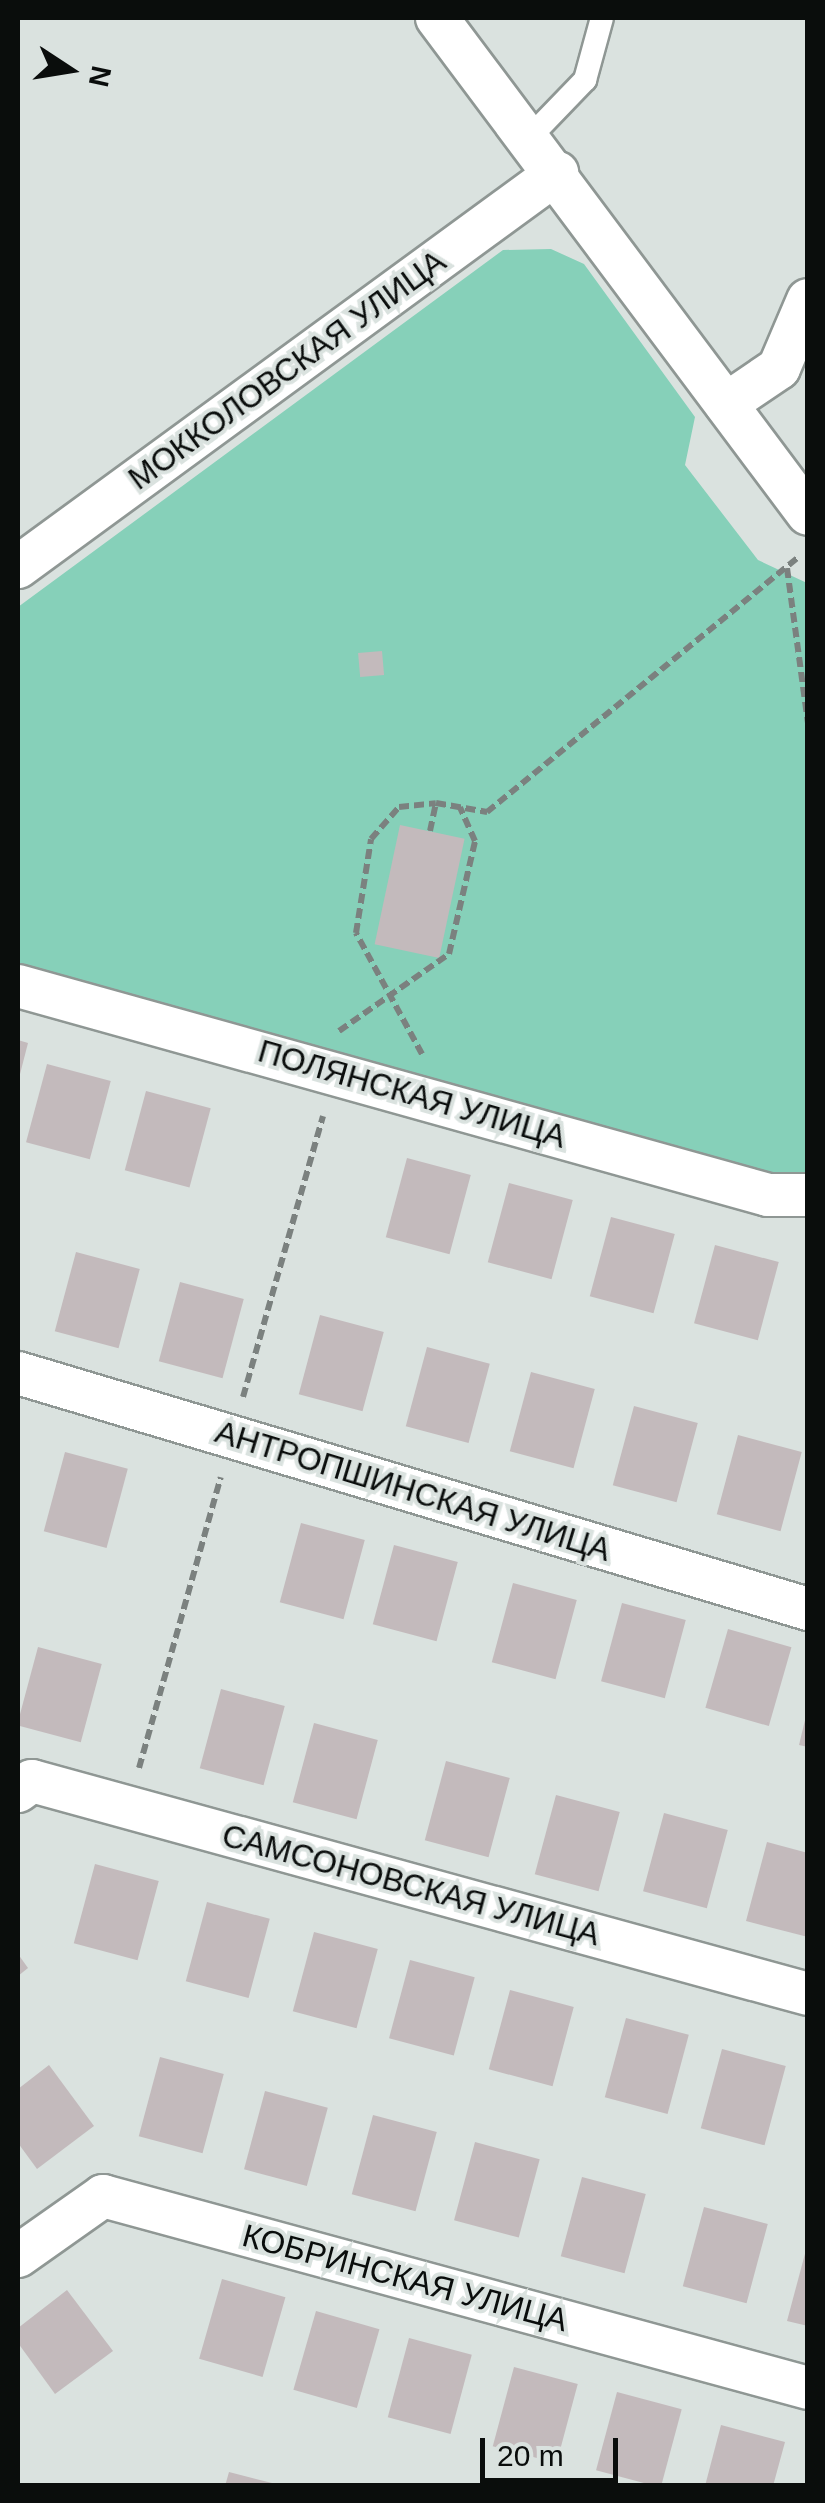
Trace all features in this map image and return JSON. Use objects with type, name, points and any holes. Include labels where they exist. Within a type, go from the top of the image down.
[{"type":"street","points":[[438,18],[808,514]]},
{"type":"street","name":"МОККОЛОВСКАЯ УЛИЦА","points":[[18,566],[557,173]]},
{"type":"street","points":[[726,404],[779,368],[808,300]]},
{"type":"street","name":"ПОЛЯНСКАЯ УЛИЦА","points":[[18,986],[297,1060],[768,1195],[808,1195]]},
{"type":"street","name":"АНТРОПШИНСКАЯ УЛИЦА","points":[[18,1373],[808,1610]]},
{"type":"street","name":"САМСОНОВСКАЯ УЛИЦА","points":[[18,1791],[32,1781],[808,1994]]},
{"type":"street","name":"КОБРИНСКАЯ УЛИЦА","points":[[18,2256],[103,2196],[808,2388]]},
{"type":"lane","points":[[529,138],[584,80],[602,18]]},
{"type":"path","points":[[449,1104],[356,932],[371,838],[399,806],[436,803],[486,812],[808,550]]},
{"type":"path","points":[[787,566],[808,724]]},
{"type":"path","points":[[430,831],[436,803]]},
{"type":"path","points":[[297,1060],[449,954],[475,840],[460,807]]},
{"type":"green space","points":[[551,249],[584,264],[695,417],[685,465],[758,560],[807,583],[807,1179],[774,1180],[18,963],[18,607],[503,250]]},
{"type":"building","points":[[382,651],[384,675],[360,677],[358,653]]},
{"type":"building","points":[[400,825],[465,839],[439,958],[375,944]]},
{"type":"building","points":[[18,1040],[28,1043],[19,1078],[18,1078]]},
{"type":"building","points":[[47,1064],[111,1081],[90,1159],[26,1142]]},
{"type":"building","points":[[146,1091],[211,1108],[189,1188],[125,1170]]},
{"type":"building","points":[[407,1158],[471,1175],[450,1254],[386,1237]]},
{"type":"building","points":[[509,1183],[573,1200],[552,1279],[488,1262]]},
{"type":"building","points":[[611,1217],[675,1234],[654,1313],[590,1296]]},
{"type":"building","points":[[715,1245],[779,1262],[758,1340],[694,1323]]},
{"type":"building","points":[[76,1252],[140,1269],[119,1348],[55,1331]]},
{"type":"building","points":[[180,1282],[244,1299],[223,1378],[159,1361]]},
{"type":"building","points":[[320,1315],[384,1332],[363,1411],[299,1394]]},
{"type":"building","points":[[427,1347],[490,1364],[469,1443],[406,1426]]},
{"type":"building","points":[[531,1372],[595,1389],[574,1468],[510,1451]]},
{"type":"building","points":[[634,1406],[698,1423],[677,1502],[613,1485]]},
{"type":"building","points":[[738,1435],[802,1452],[781,1531],[717,1514]]},
{"type":"building","points":[[65,1452],[128,1469],[107,1548],[44,1531]]},
{"type":"building","points":[[301,1523],[365,1540],[344,1619],[280,1602]]},
{"type":"building","points":[[394,1545],[458,1562],[437,1641],[373,1624]]},
{"type":"building","points":[[513,1583],[577,1600],[556,1679],[492,1662]]},
{"type":"building","points":[[622,1603],[686,1620],[665,1698],[601,1681]]},
{"type":"building","points":[[728,1629],[791,1647],[769,1726],[705,1708]]},
{"type":"building","points":[[38,1647],[102,1664],[81,1742],[18,1725]]},
{"type":"building","points":[[221,1689],[285,1706],[264,1785],[200,1768]]},
{"type":"building","points":[[808,1716],[808,1747],[799,1745]]},
{"type":"building","points":[[314,1723],[378,1740],[357,1819],[293,1802]]},
{"type":"building","points":[[446,1761],[510,1778],[489,1857],[425,1840]]},
{"type":"building","points":[[556,1795],[620,1812],[599,1891],[535,1874]]},
{"type":"building","points":[[664,1813],[728,1830],[707,1908],[643,1891]]},
{"type":"building","points":[[767,1842],[808,1853],[808,1937],[746,1921]]},
{"type":"building","points":[[95,1864],[159,1881],[138,1960],[74,1943]]},
{"type":"building","points":[[207,1902],[270,1919],[249,1998],[186,1981]]},
{"type":"building","points":[[314,1932],[378,1949],[357,2028],[293,2011]]},
{"type":"building","points":[[18,1954],[28,1968],[18,1976]]},
{"type":"building","points":[[410,1960],[475,1977],[454,2056],[389,2038]]},
{"type":"building","points":[[510,1990],[574,2007],[553,2086],[489,2069]]},
{"type":"building","points":[[626,2018],[689,2035],[668,2114],[605,2097]]},
{"type":"building","points":[[722,2049],[786,2066],[765,2145],[701,2128]]},
{"type":"building","points":[[160,2057],[224,2074],[203,2153],[139,2136]]},
{"type":"building","points":[[49,2065],[94,2126],[37,2169],[18,2143],[18,2089]]},
{"type":"building","points":[[265,2091],[328,2108],[307,2186],[244,2169]]},
{"type":"building","points":[[373,2115],[437,2132],[416,2211],[352,2194]]},
{"type":"building","points":[[475,2142],[540,2159],[519,2238],[454,2220]]},
{"type":"building","points":[[582,2177],[646,2194],[625,2273],[561,2256]]},
{"type":"building","points":[[704,2207],[768,2224],[747,2303],[683,2286]]},
{"type":"building","points":[[808,2250],[808,2326],[787,2321]]},
{"type":"building","points":[[222,2279],[285,2297],[263,2377],[199,2359]]},
{"type":"building","points":[[67,2290],[113,2351],[55,2394],[18,2343],[18,2328]]},
{"type":"building","points":[[316,2311],[379,2329],[357,2408],[293,2390]]},
{"type":"building","points":[[409,2338],[472,2355],[451,2434],[388,2417]]},
{"type":"building","points":[[514,2367],[578,2384],[557,2463],[493,2446]]},
{"type":"building","points":[[617,2392],[682,2409],[661,2486],[596,2470]]},
{"type":"building","points":[[721,2425],[785,2442],[773,2486],[705,2486]]},
{"type":"building","points":[[229,2472],[276,2484],[225,2486]]}]
